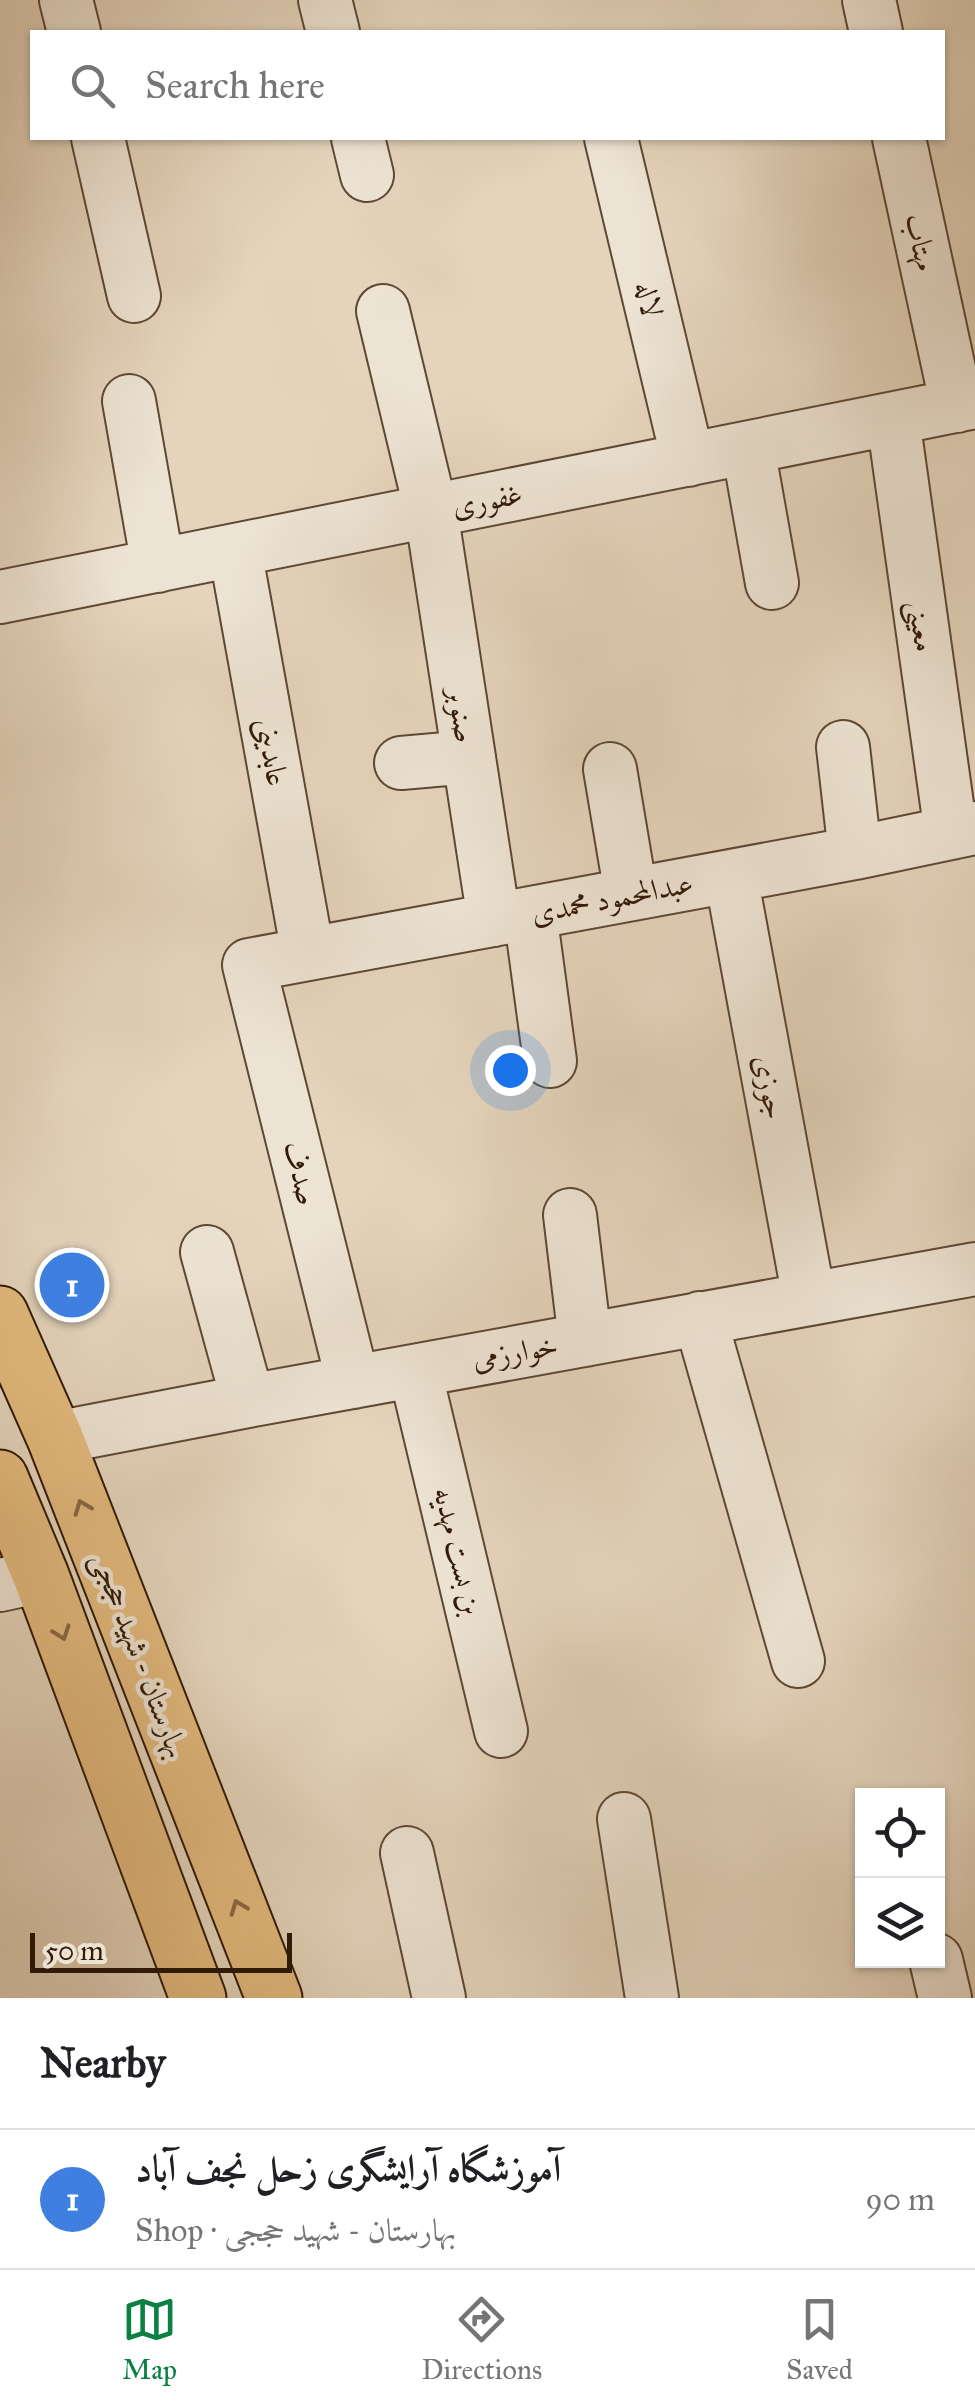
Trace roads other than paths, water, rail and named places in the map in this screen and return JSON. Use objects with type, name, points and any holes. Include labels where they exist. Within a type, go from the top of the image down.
[{"type":"main road","name":"بهارستان - شهید حججی","points":[[0,1314],[55,1438],[274,1998]]},
{"type":"main road","points":[[0,1478],[20,1580],[198,1998]]},
{"type":"street","points":[[66,0],[74,30]]},
{"type":"street","points":[[325,0],[332,30]]},
{"type":"street","points":[[869,0],[876,30]]},
{"type":"street","points":[[98,140],[134,296]]},
{"type":"street","name":"لاله","points":[[611,140],[688,460]]},
{"type":"street","name":"مهتاب","points":[[900,140],[966,404]]},
{"type":"street","name":"صنوبر","points":[[383,311],[431,511],[468,757],[550,1062]]},
{"type":"street","points":[[130,401],[158,566]]},
{"type":"street","name":"غفوری","points":[[0,597],[966,404]]},
{"type":"street","name":"معینی","points":[[893,418],[969,830]]},
{"type":"street","points":[[748,448],[772,583]]},
{"type":"street","name":"عابدینی","points":[[235,550],[308,954]]},
{"type":"street","points":[[843,747],[855,853]]},
{"type":"street","points":[[401,763],[468,757]]},
{"type":"street","points":[[610,769],[631,894]]},
{"type":"street","name":"عبدالمحمود محمدی","points":[[249,965],[969,830]]},
{"type":"street","name":"جوزی","points":[[730,876],[809,1298]]},
{"type":"street","name":"صدف","points":[[249,965],[353,1382]]},
{"type":"street","points":[[570,1215],[585,1340]]},
{"type":"street","points":[[208,1252],[248,1400]]},
{"type":"street","name":"خوارزمی","points":[[55,1438],[975,1268]]},
{"type":"street","points":[[700,1318],[798,1661]]},
{"type":"street","name":"بن بست مهدیه","points":[[415,1370],[501,1732]]},
{"type":"street","points":[[624,1819],[652,1998]]},
{"type":"street","points":[[407,1854],[440,1998]]},
{"type":"street","points":[[938,1968],[945,1998]]},
{"type":"place","name":"آموزشگاه آرایشگری زحل نجف آباد","points":[[72,1285]]}]
